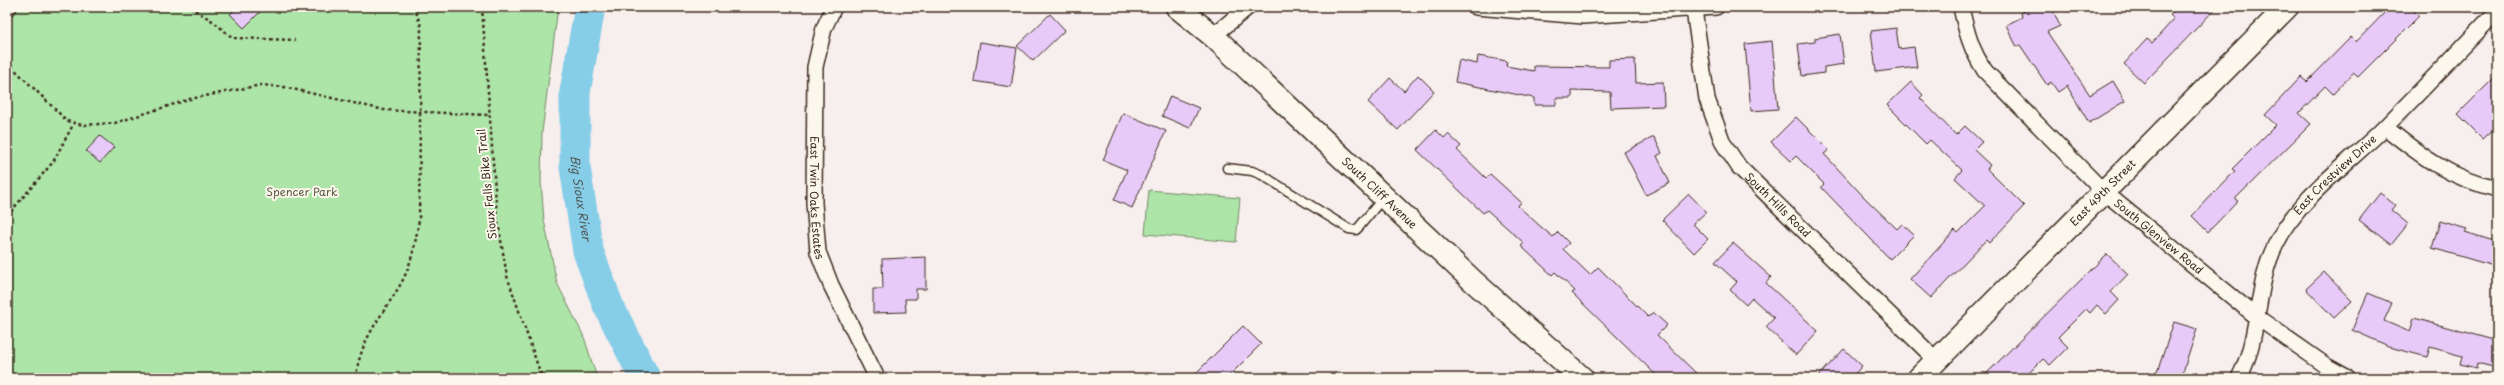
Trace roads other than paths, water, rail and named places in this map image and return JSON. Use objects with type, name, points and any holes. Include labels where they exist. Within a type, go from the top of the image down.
[{"type":"main road","name":"South Cliff Avenue","points":[[1178,7],[1213,36],[1384,197],[1582,378]]},
{"type":"main road","name":"East 49th Street","points":[[1919,378],[2287,7]]},
{"type":"street","name":"East Twin Oaks Estates","points":[[834,7],[824,28],[815,67],[814,203],[818,252],[831,285],[877,378]]},
{"type":"street","points":[[1213,36],[1248,7]]},
{"type":"street","points":[[1476,7],[1583,16],[1694,10],[1716,7]]},
{"type":"street","name":"South Glenview Road","points":[[1961,7],[1966,36],[1985,71],[2103,191],[2258,318],[2328,367],[2348,378]]},
{"type":"street","name":"South Hills Road","points":[[1694,10],[1707,99],[1711,114],[1723,143],[1739,167],[1936,360]]},
{"type":"street","name":"East Crestview Drive","points":[[2240,378],[2258,318],[2270,259],[2291,220],[2306,201],[2385,127],[2497,11]]},
{"type":"street","points":[[2385,127],[2423,158],[2448,173],[2476,184],[2497,189]]},
{"type":"lane","points":[[7,13],[13,7]]},
{"type":"lane","points":[[1227,168],[1252,171],[1262,175],[1350,229],[1356,230],[1384,197]]},
{"type":"waterway","name":"Big Sioux River","points":[[590,7],[575,92],[575,167],[588,251],[608,305],[645,378]]},
{"type":"park label","name":"Spencer Park","points":[[302,192]]}]
